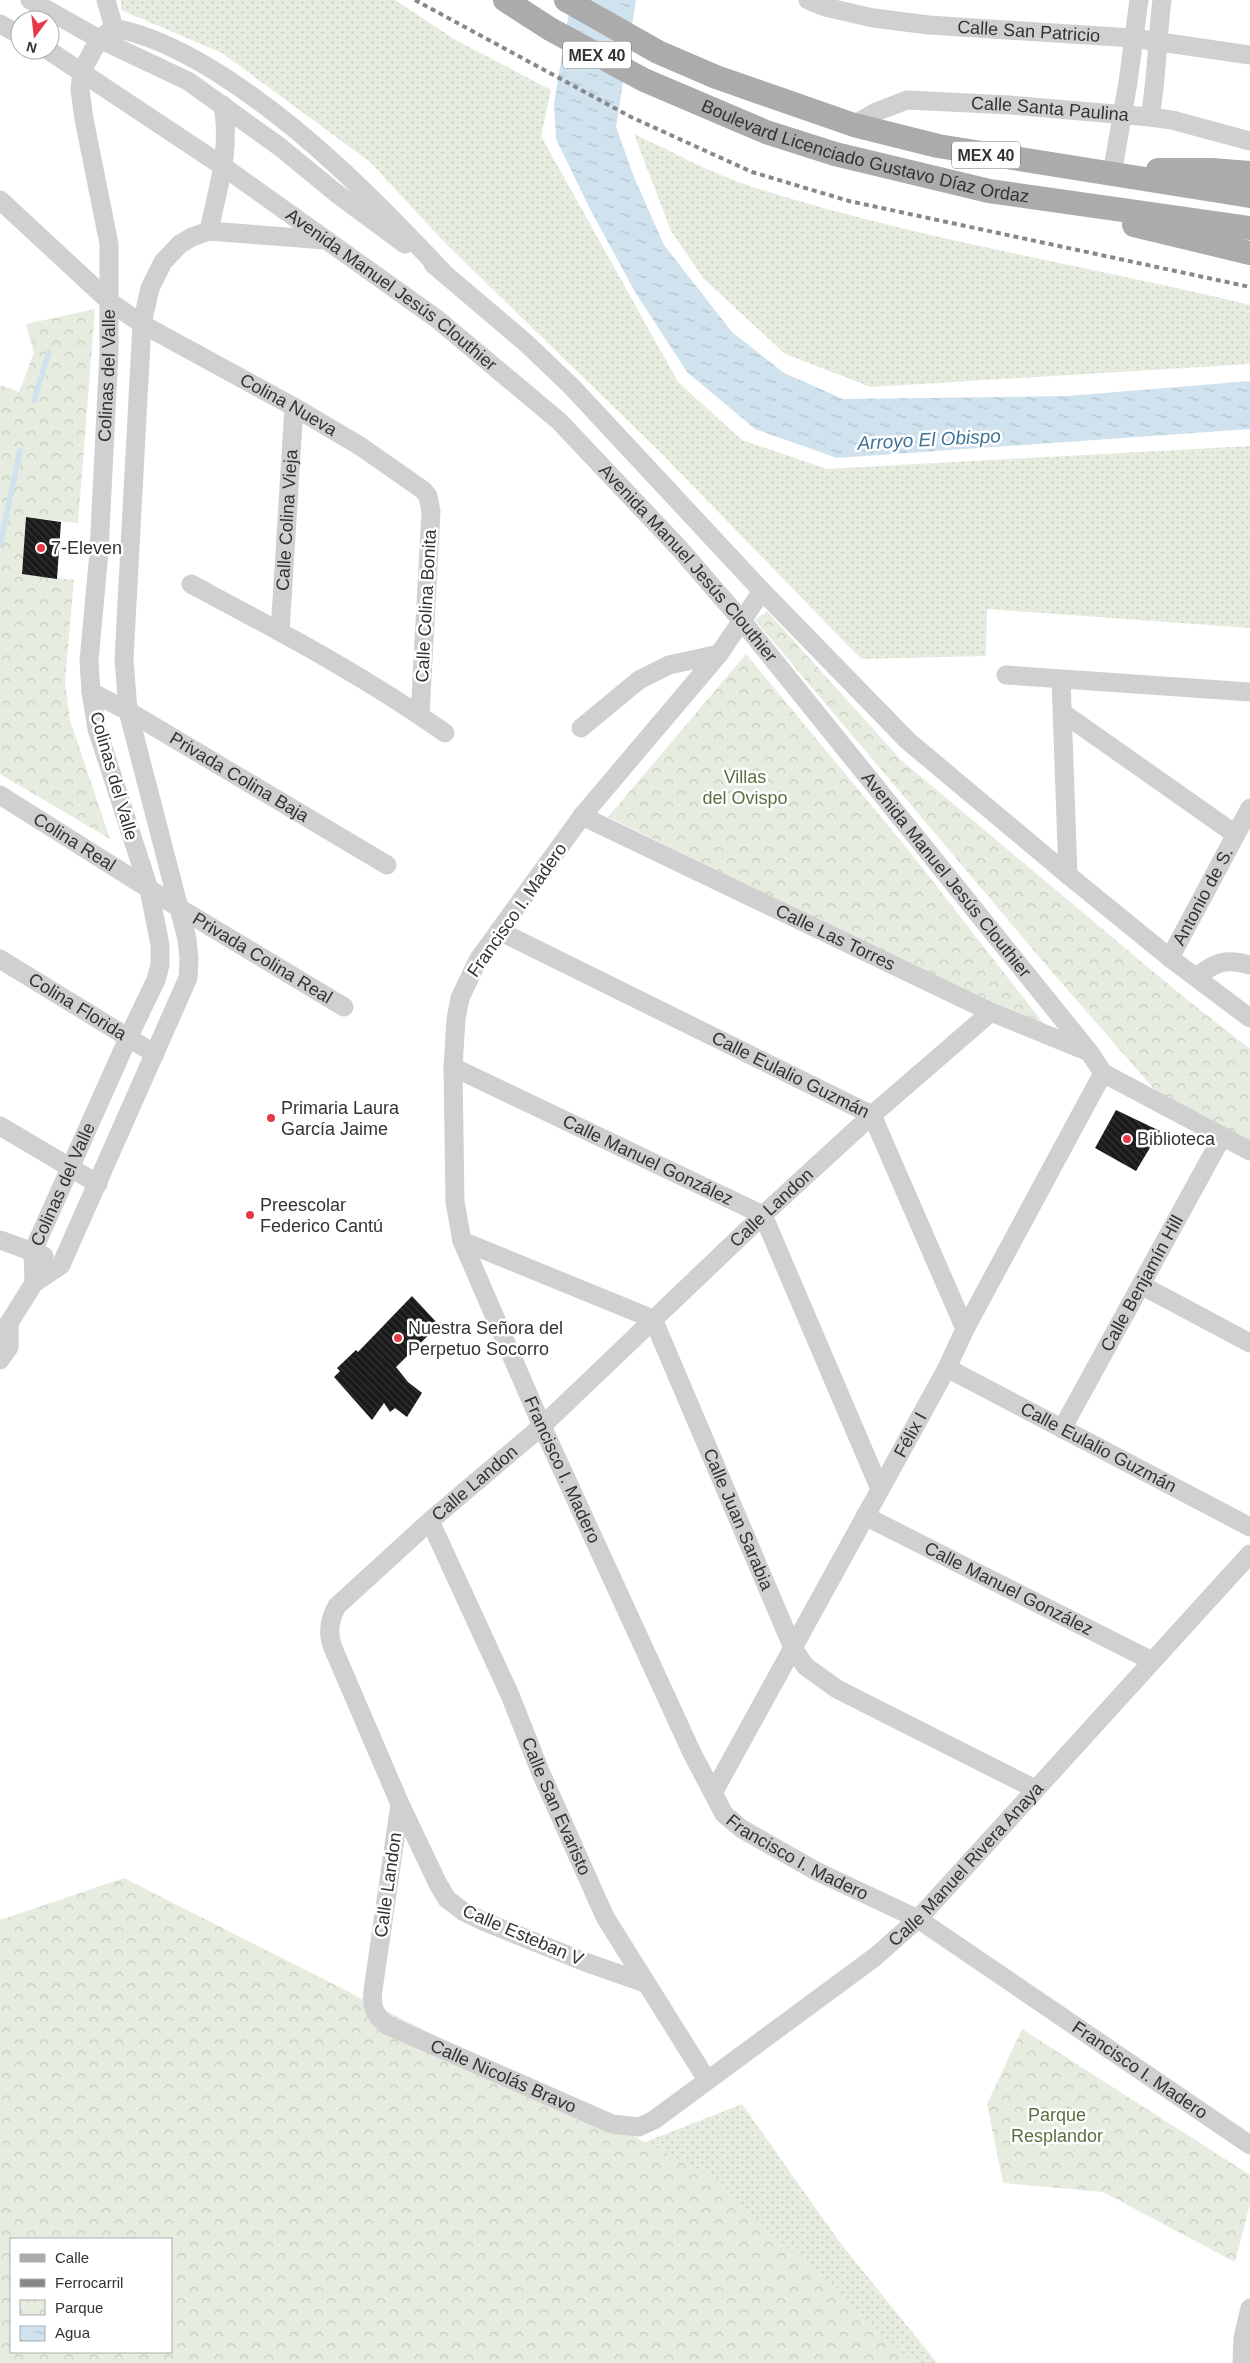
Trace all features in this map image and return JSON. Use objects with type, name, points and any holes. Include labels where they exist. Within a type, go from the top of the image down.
[{"type":"main road","name":"Boulevard Licenciado Gustavo Díaz Ordaz","points":[[506,0],[550,29],[644,80],[766,132],[835,154],[989,192],[1250,228]]},
{"type":"main road","name":"Boulevard Licenciado Gustavo Díaz Ordaz","points":[[566,0],[658,52],[716,77],[854,125],[938,146],[1250,196]]},
{"type":"main road","points":[[1116,174],[1152,170],[1250,173]]},
{"type":"main road","points":[[1070,203],[1141,227],[1250,253]]},
{"type":"street","name":"Avenida Manuel Jesús Clouthier","points":[[30,0],[106,33],[188,81],[280,147],[336,193],[442,271],[527,344],[572,387],[762,591],[908,741],[1170,958],[1250,1018]]},
{"type":"street","points":[[82,71],[106,33],[106,0]]},
{"type":"street","name":"Calle San Patricio","points":[[808,0],[825,7],[873,18],[929,25],[1133,38],[1250,55]]},
{"type":"street","points":[[1116,174],[1122,114],[1139,0]]},
{"type":"street","points":[[1150,117],[1154,91],[1156,41],[1162,0]]},
{"type":"street","points":[[106,33],[149,37],[198,60],[256,98],[342,168],[442,271]]},
{"type":"street","name":"Avenida Manuel Jesús Clouthier","points":[[60,57],[224,167],[437,319],[559,420],[679,548],[743,622],[1090,1053],[1103,1073],[1250,1152]]},
{"type":"street","name":"Colinas del Valle","points":[[34,1283],[33,1251],[156,980],[160,965],[160,945],[149,889],[110,775],[97,728],[91,692],[89,661],[99,552],[110,302],[109,244],[84,119],[80,90],[82,71]]},
{"type":"street","name":"Calle Santa Paulina","points":[[854,125],[876,112],[907,100],[1010,105],[1150,117],[1172,120],[1250,141]]},
{"type":"street","points":[[209,231],[224,167],[227,128],[223,105]]},
{"type":"street","name":"Colina Nueva","points":[[0,200],[110,302],[142,324],[294,407],[368,452],[416,484],[428,496]]},
{"type":"street","name":"Colinas del Valle","points":[[34,1283],[61,1264],[188,978],[188,945],[181,909],[128,711],[124,659],[142,324],[150,288],[163,262],[180,244],[209,231],[325,240]]},
{"type":"street","name":"Calle Colina Vieja","points":[[280,632],[294,407]]},
{"type":"street","name":"Calle Colina Bonita","points":[[420,716],[431,512],[428,496]]},
{"type":"street","points":[[191,584],[280,632],[445,733]]},
{"type":"street","name":"Francisco I. Madero","points":[[762,591],[743,622],[718,654],[582,816],[478,960],[460,998],[456,1019],[453,1068],[455,1202],[462,1241],[542,1426],[692,1753],[724,1814],[742,1829],[816,1871],[918,1919],[1250,2145]]},
{"type":"street","points":[[581,728],[639,680],[669,666],[718,654]]},
{"type":"street","points":[[1006,676],[1250,692]]},
{"type":"street","points":[[1061,680],[1064,713],[1068,875]]},
{"type":"street","name":"Privada Colina Baja","points":[[91,692],[128,711],[388,865]]},
{"type":"street","points":[[1064,713],[1235,834]]},
{"type":"street","name":"Colina Real","points":[[0,795],[181,909]]},
{"type":"street","name":"Antonio de S.","points":[[1170,958],[1250,808]]},
{"type":"street","name":"Calle Las Torres","points":[[582,816],[991,1012],[1090,1053]]},
{"type":"street","name":"Privada Colina Real","points":[[181,909],[344,1007]]},
{"type":"street","name":"Calle Eulalio Guzmán","points":[[499,931],[872,1115],[965,1329]]},
{"type":"street","name":"Colina Florida","points":[[0,960],[129,1036],[155,1054]]},
{"type":"street","points":[[1196,977],[1212,965],[1232,960],[1250,965]]},
{"type":"street","name":"Calle Landon","points":[[374,2012],[373,1990],[400,1804],[330,1639],[330,1626],[338,1606],[430,1521],[542,1426],[653,1319],[872,1115],[991,1012]]},
{"type":"street","name":"Calle Manuel González","points":[[453,1068],[763,1216]]},
{"type":"street","name":"Félix I","points":[[712,1793],[947,1368],[965,1329],[1103,1073]]},
{"type":"street","points":[[0,1126],[98,1184]]},
{"type":"street","name":"Calle Benjamín Hill","points":[[1062,1428],[1222,1137]]},
{"type":"street","points":[[763,1216],[880,1489]]},
{"type":"street","points":[[0,1240],[33,1251],[61,1264]]},
{"type":"street","points":[[462,1241],[653,1319]]},
{"type":"street","points":[[0,1360],[9,1348],[5,1322],[34,1283]]},
{"type":"street","points":[[1141,1285],[1250,1343]]},
{"type":"street","name":"Calle Juan Sarabia","points":[[653,1319],[792,1648],[805,1666],[837,1689],[1035,1789]]},
{"type":"street","name":"Calle Eulalio Guzmán","points":[[947,1368],[1250,1527]]},
{"type":"street","name":"Calle Manuel González","points":[[866,1516],[1152,1661]]},
{"type":"street","name":"Calle San Evaristo","points":[[430,1521],[510,1695],[540,1771],[605,1917],[707,2080]]},
{"type":"street","name":"Calle Manuel Rivera Anaya","points":[[639,2127],[654,2120],[875,1957],[918,1919],[1250,1554]]},
{"type":"street","name":"Calle Esteban V","points":[[400,1804],[438,1884],[447,1899],[464,1912],[546,1947],[645,1983]]},
{"type":"street","name":"Calle Nicolás Bravo","points":[[374,2012],[387,2024],[612,2124],[639,2127]]},
{"type":"street","points":[[1242,2363],[1250,2308]]},
{"type":"green space","points":[[121,0],[395,0],[454,39],[551,90],[541,136],[678,382],[742,440],[827,469],[1250,446],[1250,628],[987,609],[986,656],[861,659],[658,450],[446,244],[370,162],[222,53],[121,10]]},
{"type":"green space","points":[[634,134],[741,183],[867,220],[1250,305],[1250,364],[871,387],[785,354],[704,279],[671,231]]},
{"type":"green space","points":[[95,309],[78,523],[26,517],[22,574],[74,580],[65,682],[70,720],[110,839],[0,774],[0,385],[19,392],[34,353],[26,324]]},
{"type":"green space","points":[[767,611],[901,760],[1180,994],[1250,1049],[1250,1141],[1160,1096],[1046,965],[755,620]]},
{"type":"green space","name":"Villas del Ovispo","points":[[746,654],[910,852],[1051,1033],[608,817]]},
{"type":"green space","points":[[124,1878],[706,2173],[914,2363],[0,2363],[0,1920]]},
{"type":"green space","name":"Parque Resplandor","points":[[1022,2029],[1250,2175],[1250,2204],[1235,2262],[1103,2192],[1003,2183],[987,2104]]},
{"type":"green space","points":[[742,2104],[838,2240],[937,2363],[255,2363],[617,2153]]},
{"type":"water","name":"Arroyo El Obispo","points":[[571,0],[636,0],[616,127],[634,177],[664,245],[732,332],[784,373],[843,399],[1068,396],[1250,381],[1250,429],[837,458],[755,429],[687,372],[635,292],[590,209],[556,139],[554,104]]},
{"type":"building","name":"7-Eleven","points":[[26,517],[61,522],[57,579],[22,574]]},
{"type":"building","name":"Biblioteca","points":[[1116,1110],[1160,1131],[1136,1171],[1095,1148]]},
{"type":"building","points":[[412,1296],[439,1325],[396,1367],[408,1382],[422,1393],[407,1417],[395,1408],[390,1412],[384,1403],[372,1420],[334,1377],[340,1371],[337,1368],[356,1350],[358,1352]]},
{"type":"waterway","points":[[34,400],[49,352]]},
{"type":"waterway","points":[[0,545],[20,451]]},
{"type":"railway","points":[[415,0],[631,117],[752,172],[849,201],[1250,287]]},
{"type":"place","name":"7-Eleven","points":[[41,548]]},
{"type":"place","name":"Primaria Laura García Jaime","points":[[271,1118]]},
{"type":"place","name":"Biblioteca","points":[[1127,1139]]},
{"type":"place","name":"Preescolar Federico Cantú","points":[[250,1215]]},
{"type":"place","name":"Nuestra Señora del Perpetuo Socorro","points":[[398,1338]]}]
